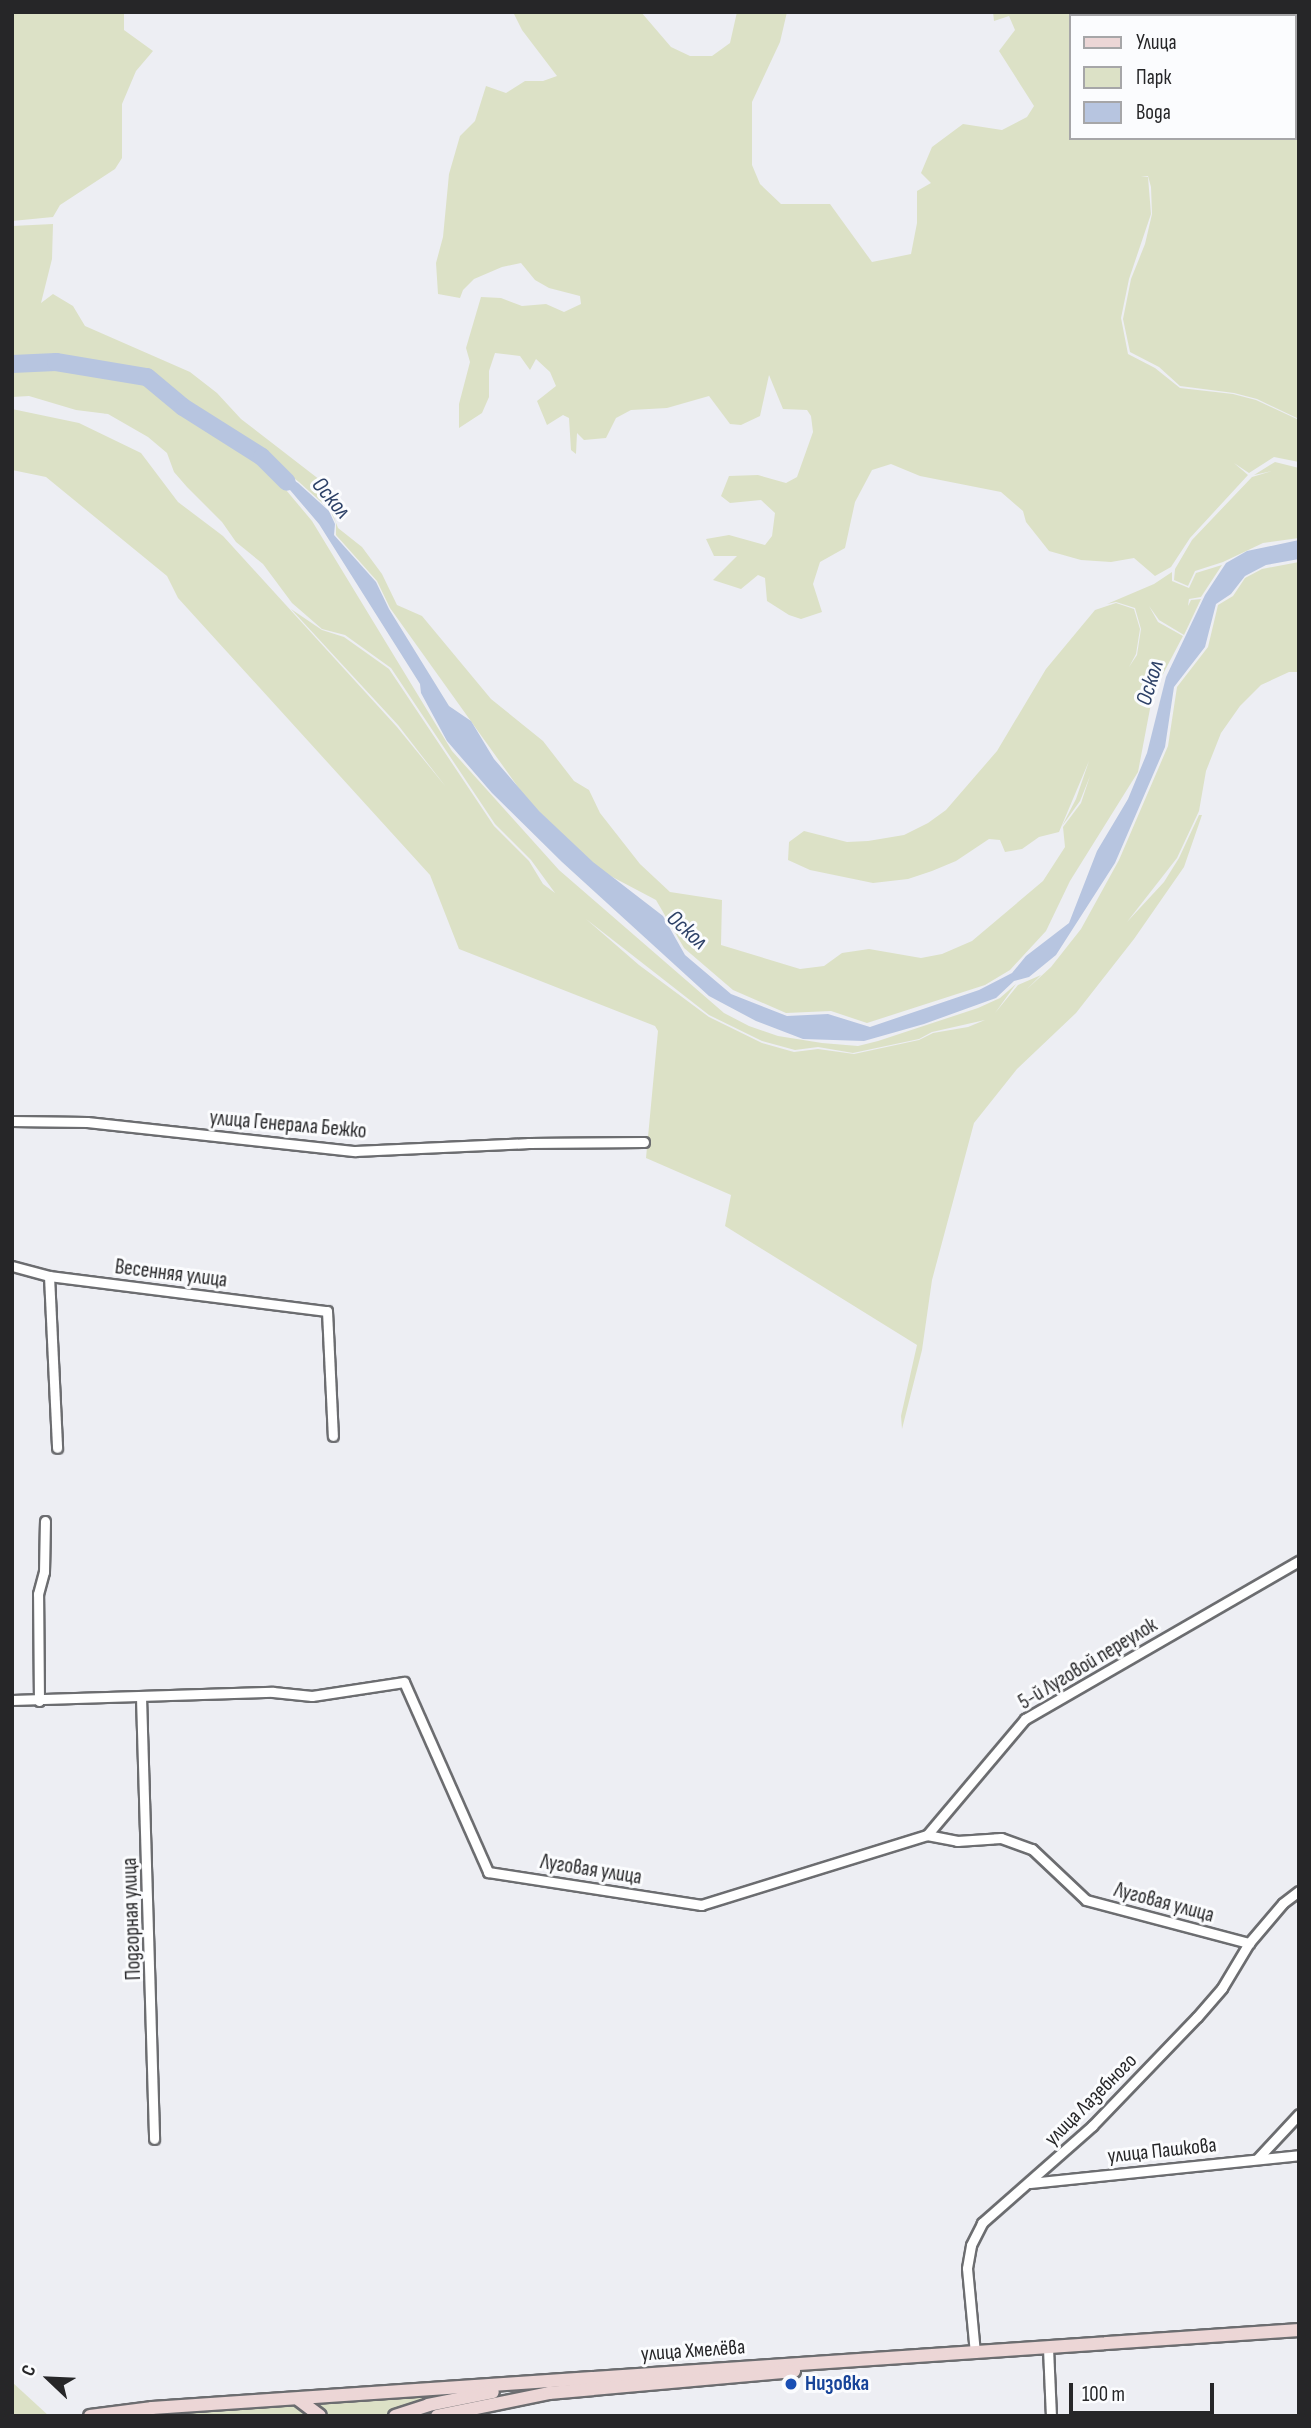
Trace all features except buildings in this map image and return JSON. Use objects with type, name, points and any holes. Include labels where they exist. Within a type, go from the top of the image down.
[{"type":"main road","name":"улица Хмелёва","points":[[90,2416],[111,2411],[1299,2330]]},
{"type":"main road","points":[[437,2416],[549,2393],[975,2353]]},
{"type":"main road","points":[[395,2416],[428,2405],[545,2381]]},
{"type":"main road","points":[[299,2400],[320,2416]]},
{"type":"main road","points":[[114,2416],[142,2413],[162,2416]]},
{"type":"street","name":"улица Генерала Бежко","points":[[12,1121],[87,1122],[355,1152],[529,1143],[644,1142]]},
{"type":"street","name":"Весенняя улица","points":[[12,1266],[49,1276],[327,1311],[333,1436]]},
{"type":"street","points":[[49,1276],[57,1448]]},
{"type":"street","points":[[39,1700],[38,1594],[44,1572],[45,1521]]},
{"type":"street","name":"5-й Луговой переулок","points":[[927,1835],[1025,1719],[1299,1561]]},
{"type":"street","name":"Луговая улица","points":[[12,1700],[273,1692],[312,1696],[404,1682],[488,1872],[701,1905],[927,1835],[957,1841],[1001,1838],[1032,1849],[1086,1900],[1249,1943]]},
{"type":"street","name":"Подгорная улица","points":[[141,1697],[154,2139]]},
{"type":"street","name":"улица Лазебного","points":[[975,2353],[967,2268],[971,2245],[982,2223],[1092,2126],[1197,2017],[1222,1988],[1249,1943],[1283,1903],[1299,1891]]},
{"type":"street","points":[[1258,2158],[1299,2114]]},
{"type":"street","name":"улица Пашкова","points":[[1030,2183],[1299,2155]]},
{"type":"street","points":[[1048,2348],[1051,2416]]},
{"type":"green space","points":[[12,12],[124,12],[124,30],[153,51],[136,71],[122,104],[122,158],[115,169],[60,205],[53,217],[12,221]]},
{"type":"green space","points":[[513,12],[641,12],[671,47],[690,56],[712,56],[730,43],[737,12],[787,12],[780,42],[752,102],[752,165],[760,184],[781,204],[830,204],[872,262],[911,254],[917,223],[917,191],[931,183],[921,173],[932,147],[963,124],[1002,130],[1027,117],[1034,106],[999,51],[1015,30],[1009,16],[994,21],[993,12],[1299,12],[1299,419],[1257,399],[1234,393],[1180,386],[1159,367],[1130,352],[1123,319],[1131,279],[1145,244],[1152,214],[1148,176],[1141,176],[1148,177],[1151,214],[1129,279],[1121,318],[1128,354],[1155,368],[1180,388],[1233,394],[1256,400],[1299,420],[1299,462],[1274,457],[1249,473],[1234,463],[1248,475],[1190,538],[1171,567],[1155,576],[1134,558],[1111,562],[1081,560],[1049,551],[1026,522],[1023,511],[1001,492],[920,476],[891,464],[872,470],[855,502],[845,548],[820,562],[813,584],[822,612],[801,619],[789,615],[767,601],[765,578],[758,575],[741,589],[713,580],[737,556],[714,556],[706,539],[729,535],[765,545],[772,536],[775,513],[761,500],[730,503],[721,496],[729,476],[758,475],[786,483],[797,477],[813,432],[811,416],[807,410],[783,409],[769,375],[760,416],[741,425],[730,424],[709,396],[667,408],[631,410],[616,418],[606,438],[584,440],[577,433],[576,454],[571,450],[569,418],[563,415],[547,425],[537,401],[556,386],[550,372],[536,359],[530,370],[520,356],[495,353],[489,371],[489,397],[482,413],[459,428],[459,404],[470,362],[466,348],[481,297],[501,298],[522,306],[546,304],[564,312],[581,304],[580,296],[549,288],[535,280],[521,263],[502,267],[474,279],[463,290],[460,298],[438,294],[436,263],[443,237],[449,174],[460,136],[475,121],[486,86],[506,93],[525,81],[543,81],[557,76],[522,30]]},
{"type":"green space","points":[[53,224],[52,259],[41,303],[53,294],[73,306],[85,326],[190,372],[217,393],[241,419],[320,480],[338,528],[362,547],[382,574],[397,605],[422,616],[491,699],[543,741],[574,781],[589,790],[600,813],[640,864],[670,892],[722,900],[721,945],[800,969],[824,966],[842,953],[869,949],[921,958],[942,954],[972,941],[1043,881],[1065,847],[1063,827],[1081,803],[1090,776],[1080,801],[1062,826],[1076,799],[1089,761],[1059,832],[1039,837],[1022,849],[1005,852],[1000,840],[989,839],[956,861],[932,871],[908,879],[873,883],[810,870],[788,860],[789,842],[804,831],[847,842],[868,841],[904,835],[928,823],[946,810],[997,751],[1046,669],[1095,610],[1116,603],[1134,609],[1140,629],[1136,654],[1129,667],[1137,655],[1141,629],[1135,608],[1116,602],[1107,604],[1154,584],[1172,572],[1172,581],[1189,588],[1196,573],[1222,565],[1201,597],[1189,599],[1188,606],[1191,600],[1201,599],[1184,635],[1159,620],[1149,606],[1158,622],[1183,636],[1153,693],[1138,772],[1070,881],[1046,931],[1010,970],[985,985],[867,1023],[831,1011],[786,1013],[733,990],[684,948],[656,900],[601,871],[528,801],[390,608],[377,581],[336,535],[336,523],[330,510],[299,482],[264,455],[186,404],[148,374],[56,359],[12,362],[12,226]]},
{"type":"green space","points":[[62,369],[145,382],[178,410],[251,455],[281,484],[312,521],[452,751],[559,870],[724,1013],[749,1026],[778,1036],[822,1043],[858,1046],[878,1041],[978,1008],[1000,998],[1016,984],[995,1013],[1018,985],[1041,975],[1026,990],[1051,967],[1081,929],[1119,860],[1168,746],[1177,687],[1208,647],[1218,605],[1233,596],[1245,578],[1262,569],[1299,562],[1299,672],[1289,672],[1261,685],[1240,706],[1221,733],[1206,771],[1199,811],[1177,858],[1127,922],[1164,882],[1179,858],[1199,815],[1202,815],[1184,867],[1134,939],[1076,1013],[1017,1069],[974,1123],[932,1280],[922,1350],[902,1429],[901,1416],[917,1345],[725,1226],[731,1195],[646,1158],[658,1031],[655,1026],[459,949],[430,875],[178,598],[167,576],[46,477],[12,470],[12,409],[79,423],[141,453],[178,502],[223,536],[397,727],[446,787],[398,725],[291,609],[322,630],[344,637],[389,669],[494,826],[529,861],[543,884],[555,893],[531,860],[495,824],[391,668],[345,635],[322,629],[292,603],[263,564],[236,542],[222,522],[174,472],[167,453],[148,437],[108,414],[76,410],[29,396],[12,397],[12,371]],"holes":[[[586,919],[709,1015],[762,1041],[795,1050],[818,1047],[853,1053],[919,1039],[932,1032],[985,1020],[968,1027],[933,1033],[919,1040],[854,1054],[818,1049],[794,1052],[762,1043],[709,1017],[639,965]]]},
{"type":"green space","points":[[1275,462],[1299,468],[1299,538],[1263,543],[1223,562],[1195,571],[1188,586],[1174,580],[1175,569],[1192,540],[1252,477],[1272,471],[1254,475]]},
{"type":"green space","points":[[12,2382],[49,2416],[12,2414]]},
{"type":"green space","points":[[431,2396],[382,2416],[325,2416],[315,2405]]},
{"type":"green space","points":[[300,2406],[317,2416],[172,2416],[163,2411]]},
{"type":"water","points":[[267,463],[298,483],[329,511],[335,524],[334,535],[376,582],[389,609],[449,706],[471,721],[494,759],[539,811],[593,862],[663,916],[685,955],[731,994],[787,1016],[828,1014],[870,1027],[979,990],[1012,973],[1026,956],[1069,923],[1097,851],[1128,799],[1147,753],[1166,677],[1205,595],[1226,563],[1247,551],[1299,540],[1299,559],[1266,565],[1245,576],[1231,594],[1216,604],[1205,647],[1174,687],[1165,747],[1115,863],[1056,955],[1029,977],[1014,981],[996,998],[924,1024],[864,1041],[803,1039],[756,1021],[709,996],[562,862],[492,793],[447,741],[421,693],[420,684],[319,524]]},
{"type":"waterway","name":"Оскол","points":[[12,364],[56,362],[147,377],[183,407],[262,457],[287,482]]},
{"type":"place","name":"Низовка","points":[[791,2384]]}]
